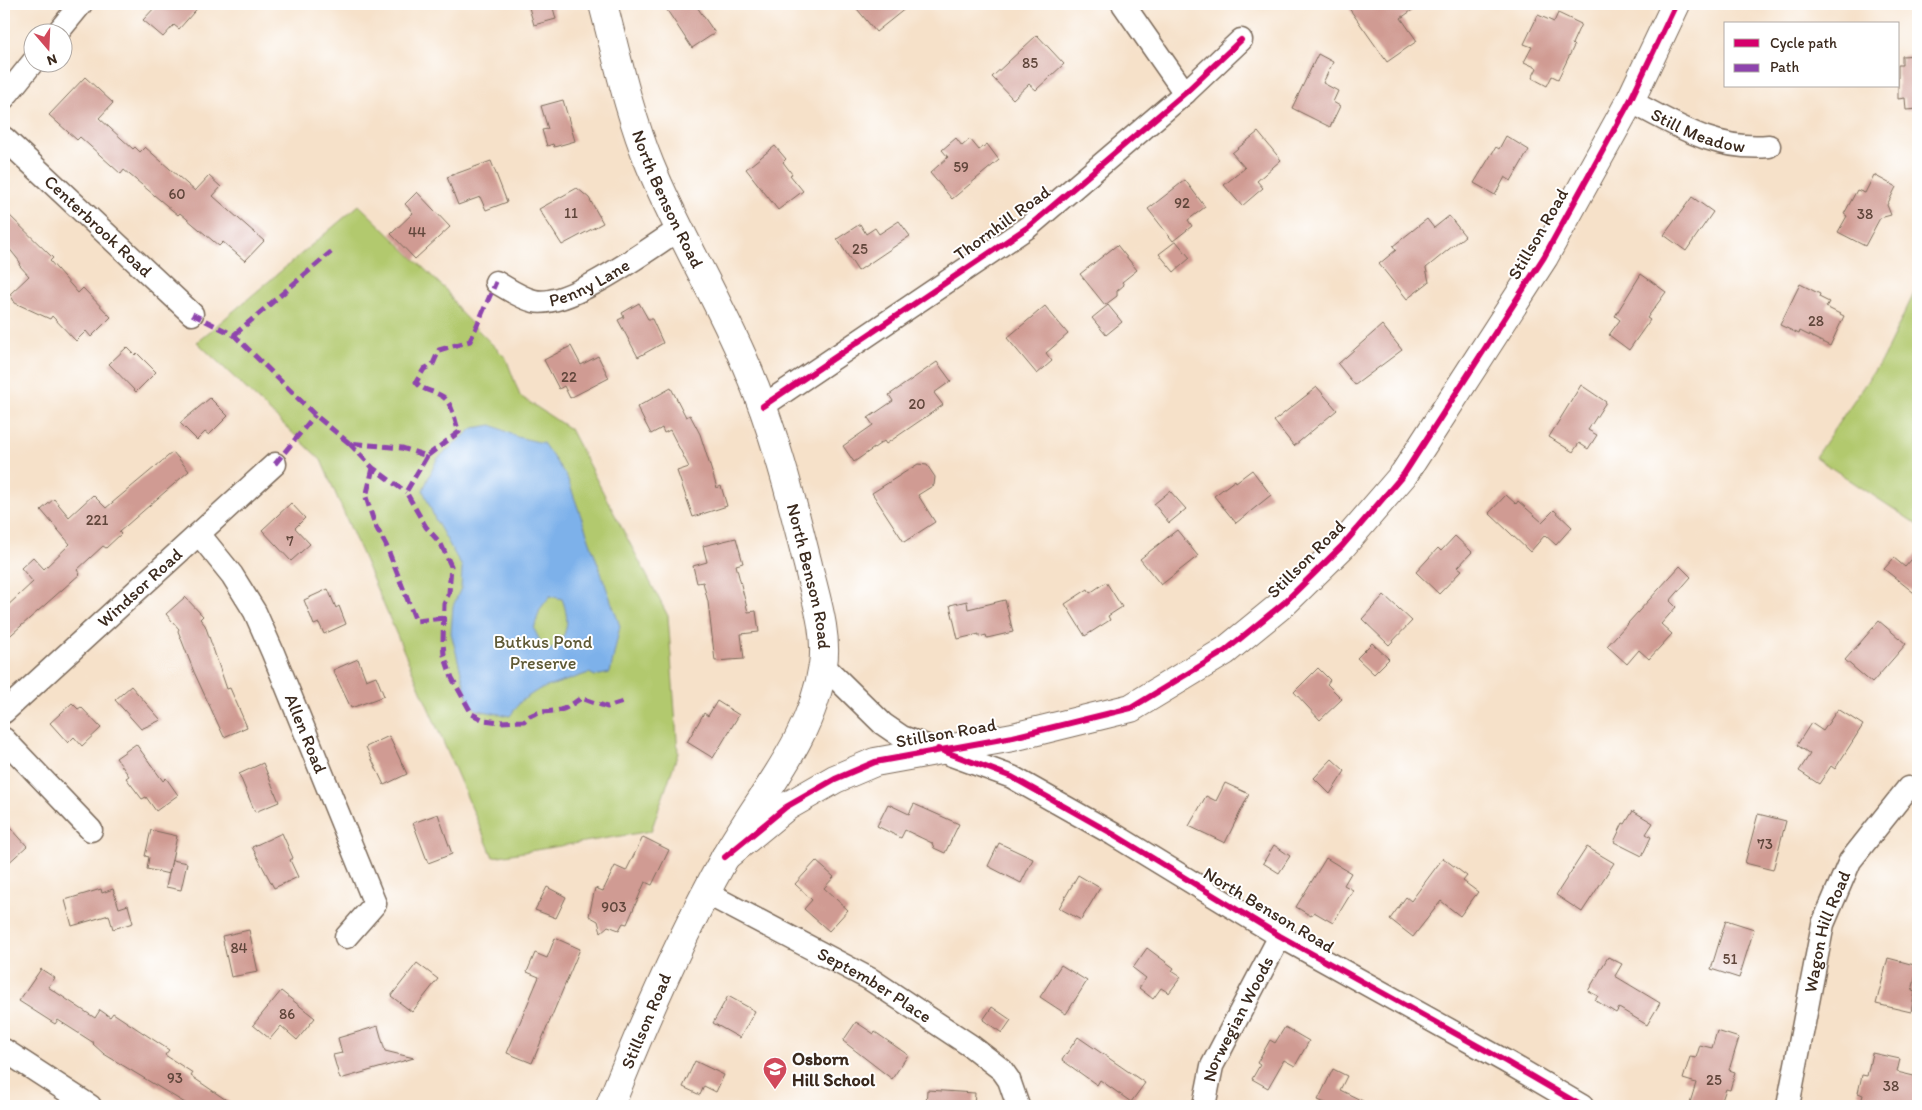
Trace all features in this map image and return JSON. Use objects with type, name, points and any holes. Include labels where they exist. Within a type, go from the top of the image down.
[{"type":"street","points":[[66,22],[81,4]]},
{"type":"street","name":"North Benson Road","points":[[603,4],[648,161],[678,230],[725,321],[762,406],[788,482],[818,608],[823,646],[823,665],[883,724],[918,744],[938,749],[1012,777],[1113,834],[1280,936],[1506,1061],[1582,1106]]},
{"type":"street","points":[[1123,4],[1184,93]]},
{"type":"street","name":"Stillson Road","points":[[725,857],[786,807],[835,779],[875,762],[938,749],[1013,737],[1131,708],[1225,651],[1285,602],[1342,546],[1404,474],[1544,258],[1630,101],[1670,6]]},
{"type":"street","name":"Thornhill Road","points":[[762,406],[1028,227],[1184,93],[1241,40]]},
{"type":"street","points":[[4,98],[25,72]]},
{"type":"street","name":"Still Meadow","points":[[1630,101],[1698,137],[1753,147],[1769,146]]},
{"type":"street","name":"Centerbrook Road","points":[[4,138],[192,314]]},
{"type":"street","name":"Penny Lane","points":[[496,282],[536,302],[561,299],[595,282],[678,230]]},
{"type":"street","name":"Windsor Road","points":[[4,712],[275,464]]},
{"type":"street","name":"Allen Road","points":[[199,534],[232,575],[255,612],[274,653],[375,904],[346,937]]},
{"type":"street","name":"Stillson Road","points":[[610,1106],[649,1008],[706,892],[725,857],[790,755],[808,720],[823,665]]},
{"type":"street","points":[[4,739],[91,830]]},
{"type":"street","name":"Wagon Hill Road","points":[[1788,1106],[1823,924],[1850,861],[1908,788],[1918,788]]},
{"type":"street","name":"September Place","points":[[706,892],[870,980],[971,1046],[1002,1070],[1009,1080],[1018,1106]]},
{"type":"street","name":"Norwegian Woods","points":[[1204,1106],[1212,1066],[1280,936]]},
{"type":"street","points":[[4,1050],[90,1106]]},
{"type":"green space","name":"Butkus Pond Preserve","points":[[359,205],[446,290],[461,313],[506,358],[520,396],[570,429],[668,616],[678,753],[651,831],[493,857],[321,460],[197,342]]},
{"type":"green space","points":[[1918,285],[1918,525],[1815,457],[1883,358]]},
{"type":"water","points":[[492,425],[517,437],[543,443],[567,477],[620,626],[610,673],[595,676],[589,673],[538,690],[521,701],[510,716],[477,710],[469,703],[451,633],[453,606],[461,588],[462,567],[435,519],[423,490],[437,459],[473,428]],"holes":[[[550,596],[562,599],[565,606],[566,628],[561,640],[550,650],[539,639],[534,629],[540,609]]]},
{"type":"building","points":[[158,4],[201,4],[179,29],[174,25],[163,37],[143,20]]},
{"type":"building","points":[[528,4],[552,4],[556,19],[534,25]]},
{"type":"building","points":[[663,4],[695,4],[715,33],[692,48]]},
{"type":"building","points":[[853,4],[911,4],[876,32]]},
{"type":"building","points":[[1346,4],[1421,4],[1401,18],[1417,41],[1387,62]]},
{"type":"building","points":[[1558,13],[1581,24],[1572,44],[1574,46],[1558,79],[1552,76],[1547,86],[1532,78],[1537,68],[1524,62],[1532,47],[1524,44],[1538,15],[1554,22]]},
{"type":"building","points":[[1037,35],[1064,64],[1036,90],[1029,84],[1013,99],[992,77]]},
{"type":"building","points":[[1318,54],[1333,62],[1323,83],[1338,91],[1333,102],[1340,106],[1330,127],[1292,108]]},
{"type":"building","points":[[1918,55],[1918,109],[1906,110],[1905,98],[1898,99],[1902,56]]},
{"type":"building","points":[[85,77],[113,103],[99,118],[133,149],[135,147],[140,152],[145,147],[195,191],[209,176],[221,187],[213,196],[264,241],[245,261],[223,242],[219,246],[124,170],[121,174],[80,137],[77,140],[49,115]]},
{"type":"building","points":[[563,100],[575,141],[554,147],[553,144],[547,146],[542,130],[548,129],[541,106]]},
{"type":"building","points":[[1258,132],[1281,160],[1257,181],[1263,188],[1242,206],[1224,185],[1245,168],[1232,153]]},
{"type":"building","points":[[1506,136],[1529,150],[1511,181],[1505,177],[1495,195],[1474,183],[1496,147],[1499,149]]},
{"type":"building","points":[[956,138],[962,146],[970,139],[979,150],[987,144],[999,160],[952,199],[930,173],[948,157],[942,150]]},
{"type":"building","points":[[775,146],[786,159],[783,162],[792,174],[790,175],[803,191],[778,210],[746,169]]},
{"type":"building","points":[[491,161],[507,202],[486,210],[480,197],[458,205],[447,177]]},
{"type":"building","points":[[1874,175],[1896,187],[1887,205],[1891,215],[1880,218],[1865,246],[1838,232],[1847,216],[1844,214],[1857,190],[1865,193]]},
{"type":"building","points":[[1185,180],[1205,207],[1188,220],[1192,226],[1173,241],[1148,209]]},
{"type":"building","points":[[577,188],[589,198],[603,223],[562,245],[539,209]]},
{"type":"building","points":[[417,192],[450,227],[415,259],[391,234],[413,213],[405,204]]},
{"type":"building","points":[[1692,197],[1713,212],[1686,251],[1664,235]]},
{"type":"building","points":[[4,210],[53,258],[50,261],[78,293],[83,288],[111,317],[91,337],[86,331],[76,341],[52,316],[50,319],[15,303],[10,294],[29,276],[19,265],[20,262],[4,242]]},
{"type":"building","points":[[1449,216],[1465,236],[1426,268],[1429,282],[1407,299],[1379,264],[1396,250],[1393,246],[1427,219],[1434,228]]},
{"type":"building","points":[[899,221],[910,236],[858,271],[837,239],[860,224],[866,234],[875,228],[879,234]]},
{"type":"building","points":[[1176,241],[1190,258],[1174,272],[1159,254]]},
{"type":"building","points":[[1117,245],[1137,270],[1122,282],[1124,285],[1117,291],[1117,296],[1105,305],[1080,274]]},
{"type":"building","points":[[1641,274],[1666,292],[1647,318],[1650,320],[1629,350],[1609,335],[1620,320],[1615,316]]},
{"type":"building","points":[[1800,284],[1820,294],[1819,297],[1829,302],[1826,307],[1844,316],[1830,346],[1800,331],[1799,334],[1780,325]]},
{"type":"building","points":[[639,303],[648,319],[652,319],[663,343],[638,357],[618,320],[624,317],[622,313]]},
{"type":"building","points":[[1108,305],[1122,322],[1106,335],[1092,318]]},
{"type":"building","points":[[1045,306],[1068,334],[1046,353],[1052,361],[1037,374],[1007,338]]},
{"type":"building","points":[[1382,325],[1402,350],[1355,385],[1338,364]]},
{"type":"building","points":[[571,346],[581,365],[598,356],[609,378],[570,398],[564,386],[559,389],[544,360]]},
{"type":"building","points":[[127,347],[135,355],[137,353],[156,372],[136,392],[109,364]]},
{"type":"building","points":[[937,362],[951,381],[934,393],[943,405],[886,444],[884,441],[854,462],[843,446],[873,425],[868,418],[893,401],[889,395]]},
{"type":"building","points":[[1581,385],[1606,402],[1588,430],[1597,435],[1588,449],[1579,443],[1573,452],[1549,437]]},
{"type":"building","points":[[1317,387],[1337,410],[1294,446],[1274,421]]},
{"type":"building","points":[[671,388],[686,417],[690,415],[700,434],[717,488],[721,486],[727,506],[693,517],[677,471],[689,467],[670,430],[664,433],[662,428],[651,434],[637,407]]},
{"type":"building","points":[[210,398],[228,416],[209,435],[205,432],[197,440],[180,423]]},
{"type":"building","points":[[173,452],[189,471],[119,532],[121,534],[106,548],[103,546],[77,570],[80,574],[4,641],[4,609],[33,582],[21,568],[33,557],[44,569],[70,544],[41,510],[54,499],[69,517],[93,495],[106,508]]},
{"type":"building","points":[[918,464],[927,465],[935,477],[934,485],[918,495],[935,522],[904,542],[872,493]]},
{"type":"building","points":[[1252,470],[1271,495],[1236,523],[1214,496]]},
{"type":"building","points":[[1170,491],[1186,509],[1169,523],[1154,504]]},
{"type":"building","points":[[1506,495],[1516,504],[1518,501],[1542,522],[1554,510],[1572,527],[1556,545],[1545,535],[1530,552],[1489,513]]},
{"type":"building","points":[[291,503],[305,518],[295,528],[310,544],[291,561],[262,530]]},
{"type":"building","points":[[1177,530],[1198,556],[1161,585],[1140,559]]},
{"type":"building","points":[[1455,536],[1472,552],[1458,567],[1462,570],[1439,594],[1416,572],[1438,548],[1441,551]]},
{"type":"building","points":[[736,538],[743,563],[736,565],[748,612],[756,611],[759,632],[741,634],[744,659],[715,661],[708,602],[703,582],[697,583],[693,566],[707,562],[703,546]]},
{"type":"building","points":[[1918,552],[1918,596],[1884,569],[1894,558],[1905,567]]},
{"type":"building","points":[[1680,566],[1691,577],[1670,601],[1676,607],[1661,624],[1672,634],[1649,659],[1639,650],[1627,664],[1607,646]]},
{"type":"building","points":[[1106,582],[1122,607],[1108,616],[1110,620],[1085,636],[1065,604],[1088,589],[1090,593]]},
{"type":"building","points":[[328,589],[336,608],[339,606],[346,624],[324,634],[319,623],[314,625],[304,600]]},
{"type":"building","points":[[1384,595],[1412,621],[1389,645],[1362,619]]},
{"type":"building","points":[[185,597],[203,616],[200,619],[205,625],[227,689],[230,688],[247,727],[224,737],[194,672],[178,631],[179,629],[166,614]]},
{"type":"building","points":[[1005,600],[1013,632],[987,638],[986,635],[979,637],[979,634],[958,639],[950,605],[967,601],[968,609]]},
{"type":"building","points":[[1879,621],[1906,644],[1872,683],[1845,660]]},
{"type":"building","points":[[1372,643],[1389,659],[1374,674],[1357,658]]},
{"type":"building","points":[[358,659],[366,680],[376,676],[384,696],[351,708],[333,670]]},
{"type":"building","points":[[1318,668],[1330,680],[1327,684],[1342,699],[1320,720],[1294,692]]},
{"type":"building","points":[[131,686],[161,720],[141,729],[115,700]]},
{"type":"building","points":[[717,701],[739,715],[713,758],[687,742],[704,713],[708,716]]},
{"type":"building","points":[[72,703],[78,709],[81,707],[101,728],[82,746],[74,737],[68,743],[50,723]]},
{"type":"building","points":[[1838,709],[1863,725],[1835,769],[1831,766],[1819,784],[1799,771],[1810,754],[1797,745],[1811,723],[1823,731]]},
{"type":"building","points":[[389,736],[407,774],[384,785],[366,747]]},
{"type":"building","points":[[136,744],[163,781],[166,778],[178,795],[156,811],[146,797],[142,799],[126,778],[129,776],[116,758]]},
{"type":"building","points":[[1332,759],[1345,771],[1330,794],[1314,778]]},
{"type":"building","points":[[263,763],[279,802],[255,812],[239,774]]},
{"type":"building","points":[[1225,783],[1249,794],[1225,843],[1189,826],[1206,796],[1216,801]]},
{"type":"building","points":[[888,804],[909,814],[914,804],[959,824],[945,853],[934,848],[932,843],[905,830],[901,838],[877,826]]},
{"type":"building","points":[[1633,811],[1653,823],[1646,834],[1651,837],[1642,856],[1614,842],[1623,823],[1625,824]]},
{"type":"building","points":[[438,814],[452,854],[428,863],[413,823]]},
{"type":"building","points":[[1758,814],[1786,821],[1773,870],[1745,863]]},
{"type":"building","points":[[4,820],[27,846],[4,867]]},
{"type":"building","points":[[151,830],[177,836],[169,874],[147,869],[149,857],[145,856]]},
{"type":"building","points":[[282,833],[293,858],[290,860],[298,877],[274,888],[252,847]]},
{"type":"building","points":[[643,837],[669,850],[652,885],[645,882],[627,924],[623,923],[619,930],[608,926],[601,932],[598,921],[589,916],[595,888],[603,891],[615,866],[626,871]]},
{"type":"building","points":[[999,843],[1033,859],[1021,883],[988,866]]},
{"type":"building","points":[[1274,845],[1290,856],[1279,873],[1263,863]]},
{"type":"building","points":[[1587,847],[1614,863],[1582,912],[1556,895]]},
{"type":"building","points":[[1326,858],[1351,873],[1344,885],[1353,890],[1333,923],[1314,912],[1311,916],[1296,907]]},
{"type":"building","points":[[1443,858],[1467,876],[1463,881],[1478,892],[1460,916],[1441,901],[1413,937],[1390,919],[1406,897],[1411,901]]},
{"type":"building","points":[[172,860],[187,863],[181,890],[166,887]]},
{"type":"building","points":[[816,861],[834,877],[824,888],[848,910],[829,931],[804,909],[812,900],[795,884]]},
{"type":"building","points":[[1078,875],[1100,888],[1081,920],[1059,908]]},
{"type":"building","points":[[547,887],[566,897],[556,918],[535,910]]},
{"type":"building","points":[[101,889],[102,893],[113,889],[119,908],[128,905],[133,923],[113,929],[109,915],[72,926],[65,900]]},
{"type":"building","points":[[1726,920],[1754,929],[1739,978],[1711,969]]},
{"type":"building","points":[[249,930],[258,972],[231,977],[222,936]]},
{"type":"building","points":[[555,938],[580,949],[532,1063],[507,1053],[539,977],[527,972],[535,953],[547,958]]},
{"type":"building","points":[[1147,948],[1174,968],[1172,971],[1181,977],[1169,993],[1161,988],[1153,999],[1139,988],[1146,978],[1133,968]]},
{"type":"building","points":[[1608,957],[1622,964],[1615,976],[1660,1003],[1647,1025],[1619,1008],[1616,1013],[1595,1000],[1598,996],[1588,991]]},
{"type":"building","points":[[1888,958],[1918,966],[1912,991],[1915,992],[1911,1012],[1876,1004]]},
{"type":"building","points":[[417,963],[438,979],[412,1012],[391,996]]},
{"type":"building","points":[[1061,965],[1087,981],[1066,1014],[1040,997]]},
{"type":"building","points":[[41,969],[55,978],[48,987],[95,1018],[100,1010],[110,1017],[113,1013],[169,1050],[165,1055],[193,1073],[191,1076],[235,1106],[190,1106],[104,1054],[94,1043],[58,1020],[55,1024],[19,1001]]},
{"type":"building","points":[[281,991],[315,1018],[297,1040],[281,1026],[270,1039],[253,1025]]},
{"type":"building","points":[[728,996],[755,1011],[740,1038],[713,1023]]},
{"type":"building","points":[[992,1007],[1011,1020],[1002,1033],[983,1020]]},
{"type":"building","points":[[856,1022],[874,1034],[875,1032],[908,1055],[892,1079],[843,1041]]},
{"type":"building","points":[[378,1026],[385,1051],[414,1058],[340,1079],[333,1055],[342,1053],[338,1038]]},
{"type":"building","points":[[1285,1027],[1309,1041],[1295,1066],[1284,1060],[1268,1088],[1252,1079],[1260,1065],[1257,1063],[1270,1040],[1275,1043]]},
{"type":"building","points":[[1717,1031],[1739,1038],[1729,1070],[1735,1072],[1730,1090],[1726,1089],[1720,1106],[1689,1106],[1696,1083],[1683,1079],[1690,1057],[1696,1058],[1700,1045],[1712,1048]]},
{"type":"building","points":[[1078,1037],[1145,1083],[1131,1102],[1100,1080],[1097,1085],[1062,1060]]},
{"type":"building","points":[[1872,1053],[1900,1059],[1897,1072],[1918,1077],[1918,1106],[1860,1106],[1863,1095],[1858,1093],[1862,1075],[1867,1076]]},
{"type":"building","points":[[695,1061],[724,1075],[716,1092],[704,1086],[700,1095],[683,1087]]},
{"type":"building","points":[[1333,1069],[1347,1076],[1340,1090],[1373,1106],[1332,1106],[1318,1100]]},
{"type":"building","points":[[927,1090],[975,1093],[974,1106],[926,1106]]},
{"type":"marked path","points":[[234,335],[331,252]]},
{"type":"marked path","points":[[192,314],[234,335],[315,415],[349,443],[402,448],[427,456],[459,432],[448,402],[440,395],[421,387],[416,382],[424,369],[433,364],[439,350],[470,341],[496,282]]},
{"type":"marked path","points":[[275,464],[315,415]]},
{"type":"marked path","points":[[349,443],[373,468],[406,492]]},
{"type":"marked path","points":[[427,456],[406,492],[426,527],[441,544],[451,566],[449,593],[444,604],[444,655],[452,678],[472,714],[484,720],[501,722],[524,721],[537,713],[563,709],[581,698],[607,707],[623,702]]},
{"type":"marked path","points":[[373,468],[366,497],[375,525],[386,545],[416,621],[444,618]]},
{"type":"cycle path","points":[[725,857],[786,807],[835,779],[875,762],[1013,737],[1131,708],[1225,651],[1285,602],[1342,546],[1404,474],[1544,257],[1630,101],[1676,4]]},
{"type":"cycle path","points":[[763,406],[1028,227],[1185,93],[1241,40]]},
{"type":"cycle path","points":[[938,749],[1012,777],[1113,834],[1280,936],[1582,1106]]},
{"type":"place","name":"Osborn Hill School","points":[[775,1090]]}]
